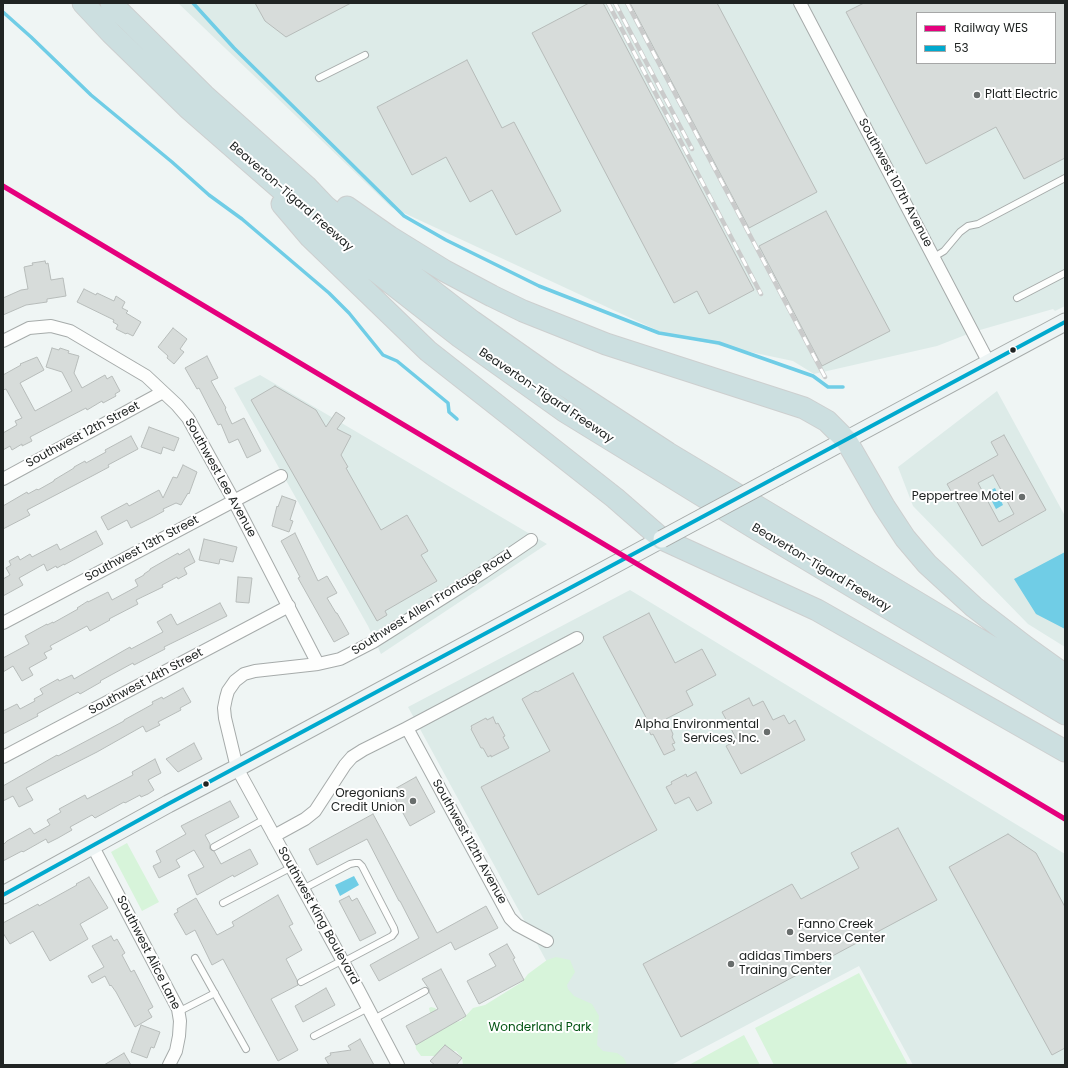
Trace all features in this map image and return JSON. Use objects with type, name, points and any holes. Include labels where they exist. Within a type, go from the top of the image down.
[{"type":"highway","name":"Beaverton-Tigard Freeway","points":[[83,3],[111,33],[188,108],[370,266],[448,328],[564,411],[753,527],[1065,714]]},
{"type":"highway","name":"Beaverton-Tigard Freeway","points":[[111,3],[204,95],[306,186],[325,206],[461,312],[553,378],[668,453],[1065,691]]},
{"type":"highway","points":[[269,179],[280,202],[310,238],[434,355],[615,498],[662,539],[817,610],[1065,751]]},
{"type":"highway","points":[[306,186],[331,196],[390,237],[445,271],[504,302],[606,344],[804,408],[827,421],[846,440],[884,506],[905,538],[927,564],[974,607],[1065,675]]},
{"type":"main road","points":[[3,895],[92,845],[1065,322]]},
{"type":"street","name":"Southwest 107th Avenue","points":[[800,3],[989,363]]},
{"type":"street","name":"Southwest Lee Avenue","points":[[3,341],[29,328],[51,326],[70,331],[146,376],[177,405],[188,418],[234,500],[318,664]]},
{"type":"street","name":"Southwest 12th Street","points":[[3,479],[163,392]]},
{"type":"street","name":"Southwest 13th Street","points":[[3,623],[281,476]]},
{"type":"street","name":"Southwest Allen Frontage Road","points":[[237,768],[224,708],[228,691],[235,681],[244,674],[255,671],[318,664],[340,659],[373,642],[478,576],[531,540]]},
{"type":"street","name":"Southwest 14th Street","points":[[3,757],[289,606]]},
{"type":"street","points":[[274,836],[305,819],[315,811],[338,775],[352,757],[577,638]]},
{"type":"street","name":"Southwest 112th Avenue","points":[[407,728],[510,918],[518,925],[547,941]]},
{"type":"street","name":"Southwest King Boulevard","points":[[237,768],[343,961],[398,1065]]},
{"type":"street","name":"Southwest Alice Lane","points":[[92,845],[178,1009],[180,1021],[179,1036],[176,1051],[169,1065]]},
{"type":"lane","points":[[319,78],[365,55]]},
{"type":"lane","points":[[934,257],[944,251],[960,232],[968,226],[978,224],[1065,178]]},
{"type":"lane","points":[[1017,298],[1065,272]]},
{"type":"lane","points":[[214,847],[265,819]]},
{"type":"lane","points":[[301,982],[392,936],[395,932],[362,866],[359,863],[350,864],[303,889]]},
{"type":"lane","points":[[223,903],[292,867]]},
{"type":"lane","points":[[195,958],[246,1050]]},
{"type":"lane","points":[[314,1036],[425,991]]},
{"type":"lane","points":[[178,1012],[215,993]]},
{"type":"shaded area","points":[[178,3],[1065,3],[1065,306],[1055,311],[1053,309],[973,332],[937,346],[814,374],[793,361],[665,334],[391,207]]},
{"type":"shaded area","points":[[260,375],[547,544],[381,654],[368,626],[234,388]]},
{"type":"shaded area","points":[[997,391],[1065,516],[1065,647],[1028,624],[913,506],[898,467]]},
{"type":"shaded area","points":[[630,590],[1065,854],[1065,1065],[913,1065],[859,966],[671,1065],[603,1065],[408,707]]},
{"type":"green space","points":[[127,843],[159,902],[142,911],[111,852]]},
{"type":"green space","name":"Wonderland Park","points":[[556,957],[570,960],[575,972],[567,985],[568,989],[574,996],[592,1004],[599,1016],[597,1045],[603,1051],[617,1053],[624,1058],[627,1065],[463,1065],[462,1058],[456,1051],[444,1050],[436,1056],[421,1056],[416,1049],[415,1040],[433,1027],[429,1008],[435,1008],[448,1020],[454,1022],[461,1021],[473,1008],[485,1005],[522,982],[528,974],[547,960]]},
{"type":"green space","points":[[859,973],[908,1065],[774,1065],[755,1028]]},
{"type":"green space","points":[[744,1035],[760,1065],[689,1065]]},
{"type":"water","points":[[995,488],[1003,505],[996,509],[987,492]]},
{"type":"water","points":[[1065,552],[1065,629],[1036,614],[1014,579]]},
{"type":"water","points":[[354,876],[359,885],[340,896],[335,885]]},
{"type":"building","points":[[255,3],[351,3],[286,37],[265,21]]},
{"type":"building","points":[[589,3],[603,3],[754,290],[709,314],[697,291],[674,303],[532,33]]},
{"type":"building","points":[[630,3],[717,3],[817,192],[749,228]]},
{"type":"building","name":"Platt Electric","points":[[864,3],[1065,3],[1065,158],[1024,179],[996,127],[926,164],[846,12]]},
{"type":"building","points":[[467,60],[502,128],[514,122],[561,211],[516,235],[492,190],[470,202],[446,157],[412,175],[377,107]]},
{"type":"building","points":[[826,211],[890,331],[822,366],[759,246]]},
{"type":"building","points":[[45,261],[46,264],[48,263],[51,280],[63,278],[66,296],[47,299],[47,302],[26,305],[3,315],[3,298],[21,290],[28,289],[24,267],[33,265],[32,263]]},
{"type":"building","points":[[84,289],[114,301],[116,296],[125,302],[122,308],[128,311],[126,313],[141,322],[133,336],[116,329],[118,325],[113,322],[114,320],[77,302]]},
{"type":"building","points":[[173,328],[187,339],[180,349],[184,352],[174,364],[158,347]]},
{"type":"building","points":[[52,348],[59,350],[60,348],[69,351],[68,353],[79,356],[74,373],[82,388],[105,375],[107,379],[112,376],[120,391],[115,394],[116,396],[103,403],[102,401],[87,410],[86,408],[30,437],[32,441],[22,446],[22,444],[12,450],[10,446],[3,450],[3,433],[17,425],[15,421],[22,418],[6,389],[3,390],[3,375],[21,365],[20,364],[37,357],[44,370],[20,383],[35,411],[72,391],[62,372],[46,367]]},
{"type":"building","points":[[207,356],[218,378],[211,381],[226,408],[225,409],[232,424],[244,418],[261,451],[247,458],[238,439],[229,443],[221,424],[218,425],[199,388],[197,389],[185,368]]},
{"type":"building","points":[[275,386],[316,410],[326,427],[336,412],[345,418],[337,429],[351,436],[341,455],[348,467],[346,468],[381,530],[407,515],[428,551],[421,555],[437,581],[385,611],[387,615],[377,621],[251,400]]},
{"type":"building","points":[[149,427],[179,438],[174,451],[163,447],[161,454],[141,447]]},
{"type":"building","name":"Peppertree Motel","points":[[1004,435],[1046,510],[982,546],[947,484],[998,455],[991,442]],"holes":[[[993,475],[1014,514],[999,522],[978,483]]]},
{"type":"building","points":[[131,436],[138,449],[108,465],[109,467],[27,510],[30,515],[3,529],[3,506],[27,492],[28,494],[37,489],[38,490],[74,467],[85,461],[86,463],[106,452],[105,450]]},
{"type":"building","points":[[183,465],[197,472],[189,494],[188,493],[181,505],[176,503],[131,528],[127,520],[108,530],[101,517],[127,503],[129,506],[159,490],[163,498],[173,477],[177,478]]},
{"type":"building","points":[[282,496],[296,501],[290,520],[293,521],[289,532],[272,526],[277,506],[278,507]]},
{"type":"building","points":[[96,531],[103,544],[57,568],[56,566],[47,571],[44,564],[19,578],[23,585],[3,596],[3,579],[10,575],[6,568],[11,565],[9,561],[18,556],[20,560],[30,554],[32,557],[57,544],[60,550]]},
{"type":"building","points":[[295,533],[318,581],[327,576],[337,593],[327,598],[349,634],[334,642],[298,578],[300,577],[281,541]]},
{"type":"building","points":[[204,539],[237,547],[233,562],[220,559],[219,564],[199,560]]},
{"type":"building","points":[[189,549],[195,562],[184,568],[187,574],[178,579],[177,577],[162,585],[163,587],[136,600],[138,604],[90,631],[87,626],[50,646],[52,649],[44,653],[47,658],[29,668],[33,675],[22,681],[13,666],[3,672],[3,658],[29,644],[25,636],[47,624],[53,623],[78,609],[77,608],[88,601],[108,592],[112,600],[138,586],[135,580],[144,575],[150,569],[178,553],[179,555]]},
{"type":"building","points":[[238,577],[252,578],[249,603],[236,602]]},
{"type":"building","points":[[220,603],[227,616],[164,647],[165,649],[134,665],[133,663],[80,694],[78,692],[37,714],[38,716],[3,734],[3,711],[17,704],[20,709],[35,701],[34,699],[43,694],[40,689],[58,679],[59,681],[72,675],[74,679],[130,647],[131,649],[163,632],[157,622],[171,614],[177,625]]},
{"type":"building","points":[[649,613],[675,663],[702,649],[716,675],[686,691],[693,705],[666,719],[673,734],[672,737],[675,743],[672,744],[675,750],[664,755],[653,734],[651,735],[647,727],[650,725],[603,637]]},
{"type":"building","points":[[573,673],[657,830],[538,895],[481,787],[550,751],[522,699]]},
{"type":"building","points":[[183,688],[191,702],[180,708],[181,710],[158,722],[160,725],[146,732],[143,726],[97,752],[26,788],[33,800],[19,807],[13,796],[3,801],[3,786],[57,755],[58,756],[124,721],[153,704],[152,702],[162,697],[163,699]]},
{"type":"building","name":"Alpha Environmental Services, Inc.","points":[[749,698],[753,706],[763,701],[773,720],[784,715],[789,724],[795,720],[805,740],[741,774],[726,746],[737,740],[722,712]]},
{"type":"building","points":[[493,717],[496,724],[498,723],[505,736],[503,737],[509,748],[488,757],[483,748],[481,748],[471,729],[471,726],[486,718],[487,720]]},
{"type":"building","points":[[194,743],[202,759],[178,772],[166,759]]},
{"type":"building","points":[[155,759],[161,773],[148,780],[154,790],[141,797],[140,795],[125,803],[124,802],[95,818],[92,815],[70,827],[72,830],[58,838],[48,843],[46,839],[3,861],[3,845],[7,841],[30,828],[34,834],[50,825],[47,820],[61,812],[59,809],[85,795],[87,799],[133,775],[132,772]]},
{"type":"building","points":[[696,772],[712,803],[697,811],[689,797],[675,804],[666,787],[672,784],[671,782],[686,774],[687,777]]},
{"type":"building","points":[[416,777],[435,812],[410,826],[391,791]]},
{"type":"building","points":[[230,801],[239,817],[205,835],[210,844],[210,849],[214,851],[221,864],[250,849],[258,864],[234,877],[233,875],[197,895],[188,875],[204,867],[194,850],[176,860],[180,867],[159,878],[153,866],[161,862],[156,851],[186,834],[181,826]]},
{"type":"building","points":[[373,814],[437,933],[486,906],[498,928],[455,950],[451,942],[379,981],[370,965],[419,938],[400,901],[367,839],[317,865],[309,849]]},
{"type":"building","name":"Fanno Creek Service Center","points":[[898,828],[937,900],[681,1037],[643,964],[792,884],[801,899],[859,868],[851,853]]},
{"type":"building","points":[[1008,834],[1036,853],[1065,907],[1065,1048],[1052,1055],[949,867]]},
{"type":"building","points":[[89,877],[108,908],[80,924],[88,939],[50,961],[33,931],[10,944],[3,933],[3,923],[38,904],[39,906]]},
{"type":"building","points":[[278,895],[293,924],[289,926],[302,950],[286,959],[298,985],[271,999],[298,1050],[278,1061],[223,959],[212,965],[195,930],[186,935],[174,914],[178,912],[177,909],[196,898],[217,935],[234,926],[232,922]]},
{"type":"building","points":[[349,896],[352,901],[357,898],[376,933],[360,941],[339,901]]},
{"type":"building","points":[[111,936],[114,941],[117,939],[125,953],[122,955],[131,972],[134,970],[153,1007],[148,1010],[152,1017],[135,1027],[116,992],[111,985],[110,986],[105,976],[92,983],[88,976],[104,967],[92,946]]},
{"type":"building","points":[[507,944],[515,958],[513,959],[524,980],[479,1004],[467,981],[496,966],[489,954]]},
{"type":"building","points":[[441,969],[466,1016],[416,1045],[406,1026],[438,1009],[429,992],[429,989],[422,979]]},
{"type":"building","points":[[326,988],[335,1005],[303,1022],[295,1006]]},
{"type":"building","points":[[141,1025],[160,1032],[154,1048],[151,1047],[147,1058],[131,1052]]},
{"type":"building","points":[[360,1039],[374,1065],[329,1065],[325,1058],[331,1055],[330,1053],[351,1050],[348,1046]]},
{"type":"building","points":[[445,1045],[462,1058],[456,1065],[435,1065],[430,1061]]},
{"type":"building","points":[[124,1053],[131,1065],[104,1065]]},
{"type":"waterway","points":[[193,3],[234,48],[404,216],[446,240],[539,286],[659,333],[719,343],[813,376],[828,387],[843,387]]},
{"type":"waterway","points":[[3,12],[91,95],[172,162],[209,195],[242,219],[329,293],[349,313],[383,355],[397,361],[448,403],[449,412],[457,419]]},
{"type":"railway","points":[[608,3],[761,294]]},
{"type":"railway","points":[[615,3],[692,149]]},
{"type":"railway","points":[[627,3],[825,377]]},
{"type":"rail line","name":"WES","points":[[3,186],[1065,819]]},
{"type":"transit line","name":"53","points":[[3,895],[168,804],[1065,322]]},
{"type":"place","name":"Platt Electric","points":[[977,95]]},
{"type":"place","name":"Peppertree Motel","points":[[1022,497]]},
{"type":"place","name":"Alpha Environmental Services, Inc.","points":[[767,732]]},
{"type":"place","name":"Oregonians Credit Union","points":[[413,801]]},
{"type":"place","name":"Fanno Creek Service Center","points":[[790,932]]},
{"type":"place","name":"adidas Timbers Training Center","points":[[731,964]]}]
